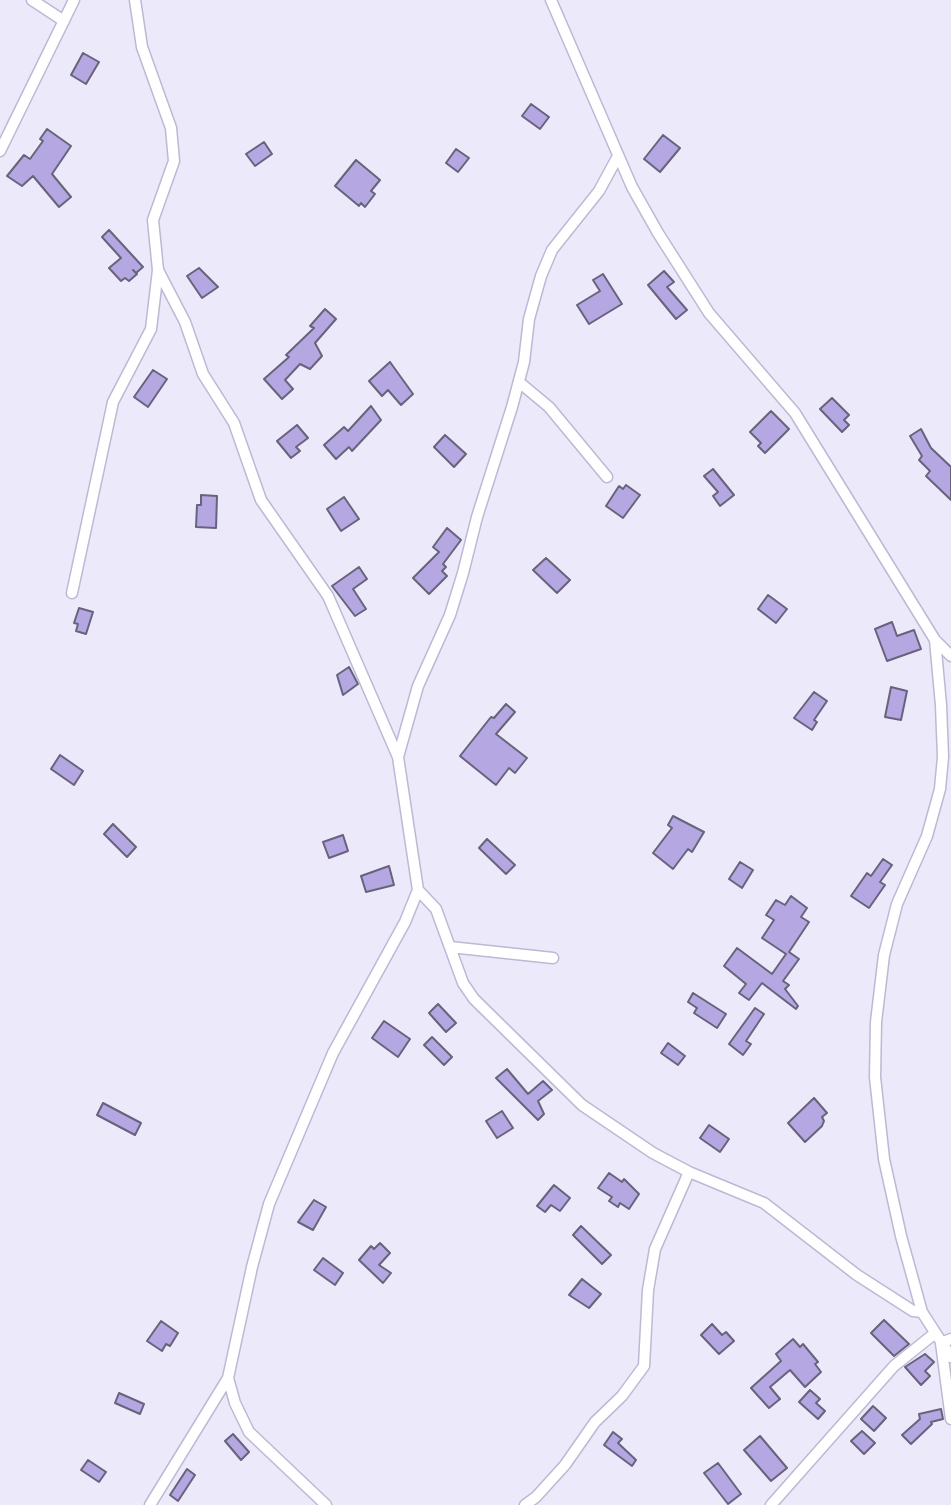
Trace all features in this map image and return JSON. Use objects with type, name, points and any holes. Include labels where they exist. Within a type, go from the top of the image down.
[{"type":"street","points":[[32,0],[64,21]]},
{"type":"street","points":[[0,151],[74,0]]},
{"type":"street","points":[[72,593],[110,412],[150,329],[158,270],[153,220],[174,161],[171,128],[142,47],[135,0]]},
{"type":"street","points":[[551,0],[618,156],[658,233],[702,302],[795,413],[935,640],[951,656]]},
{"type":"street","points":[[398,757],[418,686],[450,615],[519,382],[528,319],[547,263],[552,250],[599,191],[618,156]]},
{"type":"street","points":[[150,1505],[228,1378],[269,1204],[329,1062],[405,922],[418,890],[398,757],[328,596],[261,500],[234,423],[203,374],[185,322],[158,270]]},
{"type":"street","points":[[519,382],[557,416],[607,477]]},
{"type":"street","points":[[935,640],[943,757],[940,789],[927,836],[894,917],[884,956],[876,1023],[875,1077],[884,1159],[922,1312],[942,1338],[951,1357]]},
{"type":"street","points":[[943,757],[951,744]]},
{"type":"street","points":[[418,890],[436,909],[463,983],[474,999],[582,1105],[653,1153],[689,1172],[764,1203],[858,1275],[913,1311],[922,1312]]},
{"type":"street","points":[[450,947],[553,958]]},
{"type":"street","points":[[524,1505],[536,1497],[565,1465],[595,1422],[622,1396],[644,1366],[648,1290],[655,1249],[689,1172]]},
{"type":"street","points":[[942,1338],[951,1419]]},
{"type":"street","points":[[771,1505],[894,1366],[942,1338]]},
{"type":"street","points":[[228,1378],[235,1403],[249,1432],[326,1505]]},
{"type":"building","points":[[83,53],[99,62],[86,84],[71,75]]},
{"type":"building","points":[[531,104],[549,117],[540,129],[522,116]]},
{"type":"building","points":[[47,129],[71,146],[52,174],[71,197],[59,207],[33,176],[22,186],[7,176],[24,155],[30,159],[43,141],[40,139]]},
{"type":"building","points":[[663,135],[680,148],[660,172],[644,159]]},
{"type":"building","points":[[264,142],[272,154],[255,166],[246,154]]},
{"type":"building","points":[[456,149],[469,158],[458,172],[446,163]]},
{"type":"building","points":[[356,160],[380,180],[371,191],[375,194],[365,207],[361,203],[359,206],[335,186]]},
{"type":"building","points":[[109,230],[143,267],[129,281],[125,278],[121,281],[109,268],[121,258],[102,237]]},
{"type":"building","points":[[199,268],[218,287],[202,298],[187,276]]},
{"type":"building","points":[[664,271],[674,282],[667,287],[687,310],[676,319],[648,285]]},
{"type":"building","points":[[603,274],[622,304],[589,324],[577,305],[600,291],[593,280]]},
{"type":"building","points":[[325,309],[336,319],[315,343],[322,356],[310,369],[300,364],[285,380],[293,389],[282,399],[264,379],[289,357],[286,355],[314,328],[310,326]]},
{"type":"building","points":[[390,362],[413,394],[401,405],[388,390],[382,396],[369,381]]},
{"type":"building","points":[[153,370],[167,379],[148,407],[134,397]]},
{"type":"building","points":[[832,398],[849,415],[844,420],[849,425],[842,432],[820,409]]},
{"type":"building","points":[[371,406],[381,420],[352,451],[349,447],[336,459],[324,445],[344,427],[348,431]]},
{"type":"building","points":[[771,411],[789,429],[765,453],[758,446],[761,443],[750,432]]},
{"type":"building","points":[[297,425],[308,438],[296,447],[300,451],[291,458],[277,441]]},
{"type":"building","points":[[921,429],[931,448],[951,467],[951,500],[926,476],[930,471],[919,460],[922,456],[910,436]]},
{"type":"building","points":[[445,435],[466,454],[454,467],[434,447]]},
{"type":"building","points":[[713,469],[734,495],[720,506],[713,496],[718,492],[704,476]]},
{"type":"building","points":[[626,485],[640,495],[623,518],[606,506],[619,486],[623,489]]},
{"type":"building","points":[[201,495],[217,496],[216,528],[196,527],[197,505],[201,505]]},
{"type":"building","points":[[344,497],[359,519],[341,531],[327,509]]},
{"type":"building","points":[[447,528],[461,540],[443,564],[446,567],[442,571],[447,576],[429,594],[413,578],[439,552],[433,547]]},
{"type":"building","points":[[546,558],[570,580],[557,593],[533,570]]},
{"type":"building","points":[[359,567],[367,579],[353,589],[366,609],[355,616],[332,586]]},
{"type":"building","points":[[768,595],[787,609],[776,623],[758,609]]},
{"type":"building","points":[[79,608],[93,612],[86,634],[76,631],[78,624],[74,623]]},
{"type":"building","points":[[892,622],[897,636],[914,630],[921,649],[887,661],[875,629]]},
{"type":"building","points":[[349,667],[358,684],[343,695],[337,675]]},
{"type":"building","points":[[891,687],[907,691],[901,720],[885,717]]},
{"type":"building","points":[[814,692],[827,701],[814,720],[817,722],[812,730],[794,718]]},
{"type":"building","points":[[506,704],[515,712],[496,734],[527,758],[515,773],[509,768],[496,785],[460,756],[491,717],[494,718]]},
{"type":"building","points":[[60,755],[83,771],[74,785],[51,769]]},
{"type":"building","points":[[673,816],[704,832],[692,852],[688,849],[673,869],[653,853],[672,828],[668,825]]},
{"type":"building","points":[[113,824],[136,847],[127,857],[104,834]]},
{"type":"building","points":[[343,835],[348,851],[329,858],[323,842]]},
{"type":"building","points":[[487,839],[515,865],[506,874],[479,848]]},
{"type":"building","points":[[883,859],[892,865],[880,882],[885,885],[869,908],[851,896],[867,873],[871,876]]},
{"type":"building","points":[[740,862],[753,870],[742,888],[729,879]]},
{"type":"building","points":[[389,866],[394,885],[366,892],[361,876]]},
{"type":"building","points":[[791,896],[807,908],[801,917],[809,922],[789,952],[799,959],[783,981],[789,985],[785,989],[798,1006],[796,1009],[762,983],[749,1000],[739,993],[746,984],[724,966],[737,948],[772,974],[786,954],[762,938],[774,920],[766,915],[776,900],[785,905]]},
{"type":"building","points":[[693,993],[726,1014],[717,1028],[694,1013],[697,1008],[688,1002]]},
{"type":"building","points":[[438,1004],[456,1023],[446,1032],[429,1013]]},
{"type":"building","points":[[755,1008],[764,1014],[746,1041],[751,1044],[743,1055],[729,1044]]},
{"type":"building","points":[[384,1021],[410,1039],[398,1057],[372,1038]]},
{"type":"building","points":[[432,1037],[452,1057],[444,1065],[424,1045]]},
{"type":"building","points":[[668,1043],[685,1056],[678,1065],[661,1053]]},
{"type":"building","points":[[507,1069],[528,1094],[543,1081],[552,1090],[538,1101],[544,1114],[538,1120],[496,1078]]},
{"type":"building","points":[[814,1098],[827,1113],[822,1117],[822,1126],[805,1142],[788,1123]]},
{"type":"building","points":[[103,1103],[141,1123],[135,1135],[97,1115]]},
{"type":"building","points":[[502,1111],[513,1128],[497,1138],[486,1121]]},
{"type":"building","points":[[709,1125],[729,1139],[720,1152],[700,1138]]},
{"type":"building","points":[[609,1173],[622,1182],[624,1179],[639,1194],[629,1209],[620,1203],[618,1207],[609,1201],[612,1197],[598,1188]]},
{"type":"building","points":[[554,1185],[570,1198],[560,1211],[551,1205],[545,1212],[537,1206]]},
{"type":"building","points":[[314,1200],[326,1207],[313,1230],[298,1222]]},
{"type":"building","points":[[581,1226],[611,1255],[602,1264],[573,1235]]},
{"type":"building","points":[[380,1243],[390,1253],[379,1265],[391,1273],[383,1283],[359,1260],[371,1246],[374,1249]]},
{"type":"building","points":[[323,1258],[343,1273],[335,1285],[314,1270]]},
{"type":"building","points":[[582,1279],[601,1294],[589,1308],[569,1295]]},
{"type":"building","points":[[884,1320],[909,1344],[894,1356],[871,1333]]},
{"type":"building","points":[[161,1321],[178,1333],[170,1346],[166,1344],[162,1351],[147,1341]]},
{"type":"building","points":[[712,1324],[722,1335],[726,1332],[734,1341],[719,1354],[701,1335]]},
{"type":"building","points":[[793,1339],[800,1347],[803,1344],[818,1362],[815,1364],[821,1372],[805,1387],[790,1370],[770,1387],[780,1399],[769,1408],[751,1388],[781,1361],[776,1354]]},
{"type":"building","points":[[925,1354],[934,1362],[925,1371],[930,1376],[921,1385],[905,1367]]},
{"type":"building","points":[[810,1390],[820,1399],[816,1403],[825,1411],[818,1419],[799,1402]]},
{"type":"building","points":[[119,1393],[144,1404],[140,1414],[115,1403]]},
{"type":"building","points":[[873,1406],[886,1418],[874,1431],[861,1419]]},
{"type":"building","points":[[941,1409],[943,1419],[931,1422],[911,1444],[902,1435],[920,1419],[919,1414]]},
{"type":"building","points":[[862,1431],[875,1443],[864,1454],[851,1441]]},
{"type":"building","points":[[613,1432],[622,1439],[618,1443],[636,1460],[632,1466],[604,1445]]},
{"type":"building","points":[[233,1434],[249,1452],[241,1460],[225,1441]]},
{"type":"building","points":[[760,1436],[787,1468],[771,1481],[744,1450]]},
{"type":"building","points":[[88,1460],[106,1472],[99,1482],[81,1470]]},
{"type":"building","points":[[718,1463],[741,1494],[728,1504],[704,1473]]},
{"type":"building","points":[[187,1469],[195,1475],[178,1501],[170,1495]]}]
